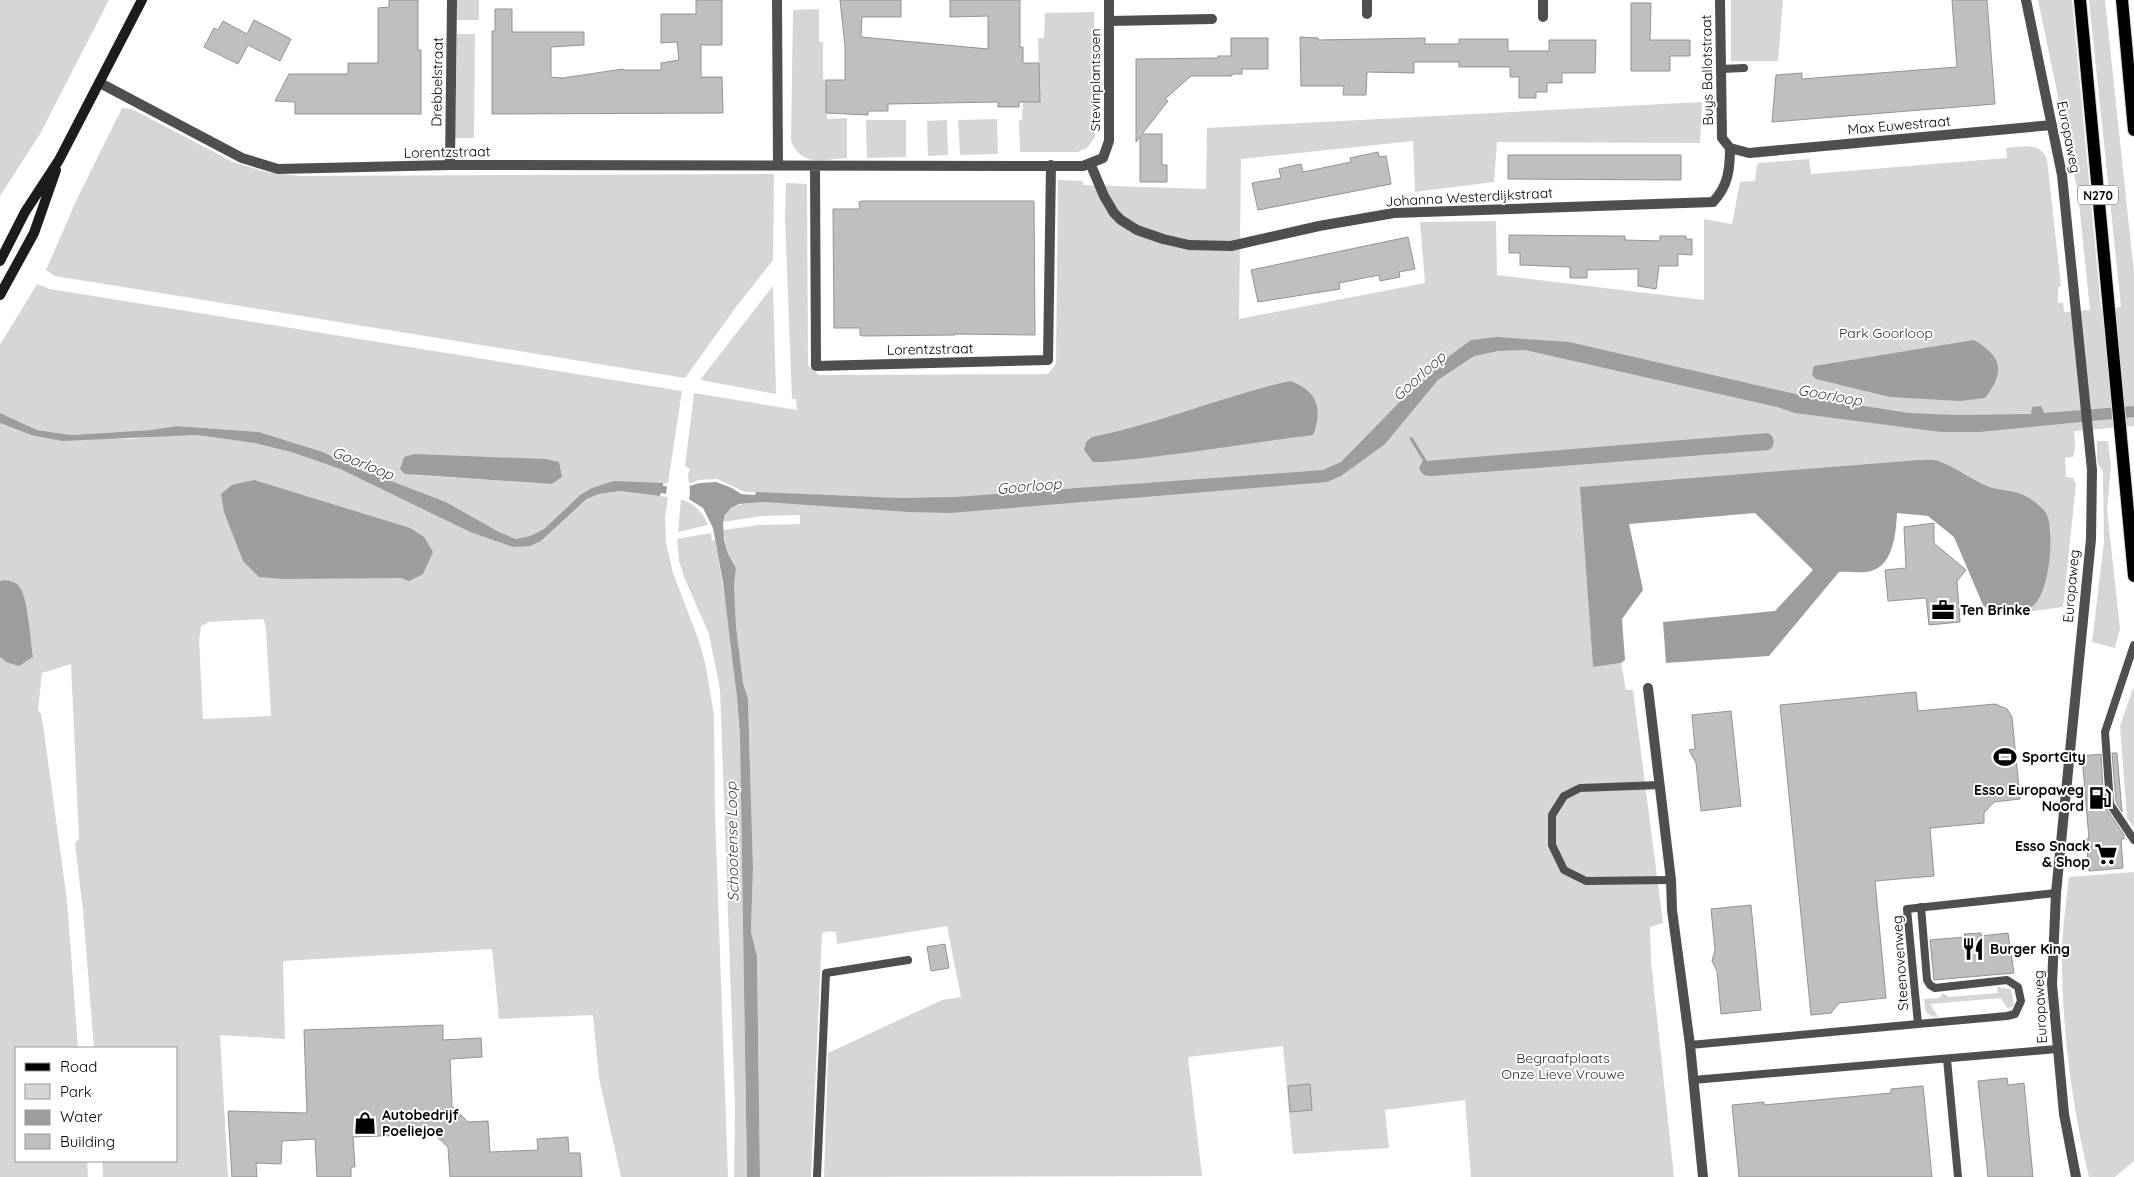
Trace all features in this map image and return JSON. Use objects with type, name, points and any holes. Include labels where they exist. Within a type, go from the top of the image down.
[{"type":"main road","name":"Europaweg","points":[[2080,0],[2134,576]]},
{"type":"main road","points":[[2122,0],[2134,130]]},
{"type":"street","points":[[19,261],[1,255],[25,212],[59,160],[142,0]]},
{"type":"street","name":"Drebbelstraat","points":[[450,165],[452,0]]},
{"type":"street","points":[[777,0],[778,166]]},
{"type":"street","name":"Stevinplantsoen","points":[[1103,158],[1109,141],[1109,0]]},
{"type":"street","points":[[1367,0],[1367,14]]},
{"type":"street","points":[[1543,0],[1543,17]]},
{"type":"street","name":"Buys Ballotstraat","points":[[1720,0],[1722,138],[1730,148]]},
{"type":"street","name":"Europaweg","points":[[2026,0],[2062,175],[2092,470],[2090,539],[2056,893],[2052,984],[2064,1114],[2076,1177]]},
{"type":"street","points":[[1109,21],[1212,19]]},
{"type":"street","name":"Lorentzstraat","points":[[100,83],[242,158],[278,169],[450,165],[1083,166],[1103,158]]},
{"type":"street","name":"Max Euwestraat","points":[[1730,148],[1749,153],[2052,125]]},
{"type":"street","name":"Johanna Westerdijkstraat","points":[[1090,163],[1104,196],[1114,213],[1137,230],[1189,245],[1231,246],[1319,226],[1394,212],[1713,202],[1722,191],[1730,172],[1730,148]]},
{"type":"street","points":[[0,295],[34,233],[59,160]]},
{"type":"street","name":"Lorentzstraat","points":[[815,167],[816,366],[1048,360],[1051,165]]},
{"type":"street","points":[[1648,688],[1660,785],[1672,910],[1690,1045],[1702,1177]]},
{"type":"lane","points":[[1721,69],[1744,68]]},
{"type":"lane","points":[[2134,645],[2105,732],[2110,804],[2134,840]]},
{"type":"lane","points":[[1660,785],[1580,788],[1564,796],[1552,815],[1552,845],[1564,870],[1586,881],[1670,880]]},
{"type":"lane","name":"Steenovenweg","points":[[1690,1045],[1918,1024],[1907,909],[2056,893]]},
{"type":"lane","points":[[1918,1024],[2007,1016],[2015,1014],[2021,1001],[2018,987],[2007,980],[1935,988],[1930,985],[1927,980],[1921,908]]},
{"type":"lane","points":[[817,1177],[826,974],[908,960]]},
{"type":"lane","points":[[1693,1080],[2057,1049]]},
{"type":"lane","points":[[1947,1059],[1958,1177]]},
{"type":"green space","points":[[0,0],[109,0],[40,134],[0,196]]},
{"type":"green space","points":[[457,0],[479,0],[479,20],[457,20]]},
{"type":"green space","points":[[1731,0],[1783,0],[1778,61],[1731,61]]},
{"type":"green space","points":[[2038,0],[2072,0],[2101,309],[2121,307],[2089,0],[2105,0],[2134,273],[2134,426],[2074,431],[2075,447],[2073,457],[2065,458],[2066,477],[2073,478],[2076,484],[2063,607],[2018,613],[2035,604],[2051,546],[2051,529],[2046,513],[1582,506],[1593,667],[1621,663],[1626,690],[1633,690],[1663,923],[1650,927],[1651,961],[1674,1177],[1471,1177],[1465,1100],[1385,1110],[1389,1148],[1293,1154],[1283,1046],[1188,1057],[1202,1176],[824,1177],[828,1053],[942,1000],[961,997],[947,926],[837,944],[836,932],[822,933],[811,1177],[760,1177],[757,956],[751,932],[753,867],[748,699],[743,683],[736,626],[734,585],[736,568],[728,554],[723,530],[759,525],[800,524],[800,515],[761,516],[723,522],[729,510],[739,505],[799,494],[745,492],[717,479],[698,480],[689,484],[688,475],[690,469],[685,466],[694,393],[797,410],[796,399],[792,399],[785,217],[786,183],[807,184],[808,365],[819,375],[1048,374],[1056,364],[1058,180],[1083,181],[1083,185],[1206,189],[1207,128],[1702,102],[1700,143],[1497,142],[1494,182],[1415,192],[1413,141],[1241,159],[1239,319],[1425,283],[1420,222],[1496,221],[1497,275],[1704,300],[1704,219],[1732,224],[1740,182],[1755,181],[1757,165],[1759,163],[1809,159],[1811,174],[2007,158],[2006,148],[2024,146],[2035,147],[2044,153],[2047,159],[2061,286],[2058,287],[2058,303],[2063,302],[2064,312],[2090,310],[2078,193]]},
{"type":"green space","points":[[819,9],[819,42],[823,42],[823,79],[826,80],[827,119],[847,118],[847,158],[807,159],[796,150],[791,141],[793,10]]},
{"type":"green space","points":[[1094,12],[1095,137],[1088,147],[1078,152],[1020,152],[1019,120],[1022,120],[1023,102],[1040,102],[1038,38],[1044,38],[1045,13]]},
{"type":"green space","points":[[457,34],[475,34],[474,138],[455,138]]},
{"type":"green space","points":[[122,108],[132,109],[233,162],[266,172],[300,176],[774,174],[773,260],[736,307],[685,378],[55,276],[46,270],[77,199]]},
{"type":"green space","points":[[997,119],[998,154],[960,155],[958,120]]},
{"type":"green space","points":[[866,120],[906,120],[906,157],[867,158]]},
{"type":"green space","points":[[947,120],[948,155],[928,156],[927,121]]},
{"type":"green space","points":[[37,284],[50,289],[682,391],[668,483],[580,495],[544,529],[530,536],[516,539],[499,532],[446,502],[357,468],[323,452],[259,432],[177,426],[151,430],[71,435],[37,430],[0,413],[0,345]],"holes":[[[410,475],[562,477],[552,484]]]},
{"type":"green space","points":[[773,286],[776,394],[700,380]]},
{"type":"green space","points":[[0,423],[31,435],[129,439],[197,435],[254,443],[291,452],[340,469],[470,532],[513,547],[541,541],[588,499],[599,494],[620,491],[668,497],[665,519],[666,543],[673,573],[699,641],[706,667],[714,716],[715,813],[728,1177],[621,1177],[599,1078],[593,1015],[499,1019],[492,949],[283,961],[285,1039],[220,1035],[228,1177],[103,1177],[102,1162],[178,1162],[178,1047],[94,1047],[83,911],[75,843],[79,838],[71,664],[42,673],[38,710],[41,714],[43,725],[67,900],[78,1047],[15,1047],[15,1162],[87,1162],[88,1177],[0,1177],[0,657],[6,662],[33,657],[28,614],[20,587],[4,580],[0,581]],"holes":[[[261,619],[264,620],[271,716],[203,719],[199,640],[201,626],[209,622]]]},
{"type":"green space","points":[[2097,441],[2108,441],[2111,466],[2107,510],[2120,628],[2115,648],[2092,642],[2104,542],[2103,472],[2097,461]]},
{"type":"green space","points":[[681,499],[698,509],[708,525],[678,532]]},
{"type":"green space","points":[[711,533],[712,541],[715,540],[727,613],[740,737],[747,1177],[734,1177],[735,1109],[720,689],[709,634],[684,577],[679,561],[677,539]]},
{"type":"green space","points":[[2133,688],[2134,827],[2127,818],[2120,726]]},
{"type":"green space","points":[[2134,872],[2134,1161],[2115,1177],[2089,1177],[2069,1068],[2062,985],[2062,947],[2069,877]]},
{"type":"green space","points":[[1997,987],[2011,989],[2014,1005],[2012,1007],[2007,1008],[2001,998],[1930,1004],[1938,1017],[1928,1014],[1925,1009],[1924,999],[1939,998],[1943,993],[1949,997],[1998,993]]},
{"type":"water","points":[[1497,337],[1569,342],[1813,398],[1909,413],[1955,415],[2031,414],[2032,407],[2041,406],[2044,413],[2134,406],[2134,417],[1979,432],[1941,432],[1795,413],[1777,407],[1525,350],[1498,351],[1474,356],[1438,380],[1385,444],[1341,476],[1327,482],[950,513],[765,502],[739,504],[731,508],[725,515],[723,522],[724,539],[728,554],[736,568],[734,585],[736,626],[743,683],[748,699],[753,867],[751,932],[757,956],[760,1177],[747,1177],[740,737],[737,698],[723,583],[713,528],[703,508],[687,498],[661,493],[660,496],[620,491],[599,494],[587,499],[541,541],[530,546],[513,547],[470,532],[340,469],[291,452],[254,443],[197,435],[62,441],[31,435],[0,423],[0,413],[37,430],[71,435],[151,430],[177,426],[259,432],[323,452],[357,468],[446,502],[499,532],[516,539],[530,536],[544,529],[580,495],[592,488],[614,481],[663,483],[663,486],[686,487],[700,483],[716,482],[732,488],[741,494],[755,495],[756,492],[900,498],[955,497],[1323,470],[1341,462],[1431,370],[1471,340]]},
{"type":"water","points":[[1974,340],[1991,353],[1998,366],[1996,380],[1985,398],[1960,401],[1890,397],[1816,379],[1812,375],[1814,366]]},
{"type":"water","points":[[1290,381],[1307,390],[1316,402],[1318,417],[1313,435],[1104,462],[1093,462],[1084,450],[1086,442],[1092,437],[1142,425],[1240,394]]},
{"type":"water","points":[[1768,433],[1774,441],[1772,448],[1768,450],[1432,476],[1424,475],[1420,470],[1419,468],[1423,461],[1409,438],[1412,437],[1427,461]]},
{"type":"water","points":[[414,454],[546,459],[559,462],[562,477],[552,484],[405,474],[400,469],[404,457]]},
{"type":"water","points":[[1919,460],[1938,461],[1989,487],[2024,495],[2045,511],[2049,521],[2051,546],[2044,588],[2034,605],[2020,612],[1994,615],[1983,605],[1954,537],[1928,516],[1897,513],[1894,538],[1885,562],[1879,568],[1867,572],[1839,572],[1769,656],[1666,663],[1663,622],[1775,611],[1813,570],[1755,513],[1629,524],[1643,590],[1622,619],[1625,660],[1621,663],[1593,667],[1580,487]]},
{"type":"water","points":[[254,480],[410,528],[424,537],[433,552],[423,574],[409,581],[401,578],[283,579],[259,577],[243,561],[224,512],[221,494],[232,485]]},
{"type":"water","points":[[4,580],[18,585],[27,608],[33,657],[19,666],[6,662],[0,657],[0,581]]},
{"type":"pier","points":[[689,483],[689,501],[666,496],[667,484]]},
{"type":"building","points":[[389,0],[418,0],[418,50],[421,50],[421,114],[295,114],[295,102],[275,101],[289,74],[348,74],[348,63],[378,63],[378,8],[389,7]]},
{"type":"building","points":[[696,0],[722,0],[722,45],[701,45],[701,77],[722,77],[723,113],[492,114],[492,31],[495,31],[495,9],[512,9],[512,32],[584,32],[584,45],[551,47],[551,77],[563,78],[623,69],[661,70],[661,63],[679,60],[677,42],[661,43],[661,14],[696,14]]},
{"type":"building","points":[[840,0],[901,0],[901,17],[862,17],[861,37],[988,49],[988,16],[950,17],[950,0],[1020,0],[1020,47],[1023,47],[1023,63],[1039,63],[1040,102],[1019,102],[1019,107],[998,107],[998,102],[888,104],[888,111],[868,111],[868,115],[826,113],[826,80],[845,80],[845,46]]},
{"type":"building","points":[[1952,0],[1987,0],[1995,104],[1772,122],[1776,75],[1802,73],[1802,79],[1957,67]]},
{"type":"building","points":[[1631,3],[1651,3],[1650,40],[1690,40],[1690,56],[1670,56],[1670,71],[1631,71]]},
{"type":"building","points":[[254,20],[291,39],[280,61],[248,45],[238,64],[204,47],[214,28],[218,30],[223,21],[247,34]]},
{"type":"building","points":[[1300,37],[1318,38],[1318,40],[1425,38],[1425,44],[1459,44],[1459,39],[1508,39],[1508,51],[1549,51],[1549,40],[1596,40],[1595,73],[1562,73],[1562,83],[1547,83],[1547,92],[1536,92],[1536,98],[1519,98],[1519,77],[1510,77],[1510,67],[1459,67],[1459,62],[1414,62],[1414,73],[1367,72],[1366,95],[1343,95],[1344,86],[1301,86]]},
{"type":"building","points":[[1231,38],[1268,38],[1268,69],[1242,69],[1242,74],[1232,74],[1232,76],[1191,76],[1165,99],[1168,101],[1142,134],[1162,134],[1162,165],[1167,165],[1167,182],[1140,182],[1140,137],[1136,142],[1136,59],[1218,58],[1218,56],[1231,56]]},
{"type":"building","points":[[1378,152],[1379,157],[1386,156],[1391,184],[1258,210],[1252,183],[1281,178],[1279,169],[1301,164],[1303,172],[1351,162],[1350,158]]},
{"type":"building","points":[[1508,155],[1681,155],[1681,180],[1508,179]]},
{"type":"building","points":[[1034,201],[1035,335],[863,336],[860,335],[860,328],[834,328],[833,209],[860,209],[859,202]]},
{"type":"building","points":[[1509,235],[1625,236],[1625,240],[1660,241],[1660,236],[1686,236],[1686,239],[1692,239],[1692,255],[1678,254],[1678,266],[1659,266],[1656,289],[1638,286],[1638,269],[1587,270],[1587,278],[1570,278],[1570,267],[1520,265],[1520,253],[1509,253]]},
{"type":"building","points":[[1408,237],[1415,269],[1399,272],[1400,277],[1380,281],[1379,275],[1339,283],[1340,289],[1258,302],[1251,270]]},
{"type":"building","points":[[1934,523],[1934,543],[1966,570],[1957,581],[1960,622],[1929,625],[1926,598],[1888,601],[1885,570],[1906,568],[1904,527]]},
{"type":"building","points":[[1916,692],[1918,711],[1995,704],[2007,709],[2012,717],[2020,799],[1994,802],[1984,813],[1984,823],[1930,828],[1934,876],[1875,881],[1886,998],[1839,1003],[1831,1013],[1811,1015],[1780,705]]},
{"type":"building","points":[[1731,711],[1741,806],[1701,811],[1696,763],[1689,750],[1695,749],[1692,715]]},
{"type":"building","points":[[2112,753],[2117,753],[2122,812],[2116,802]]},
{"type":"building","points":[[2101,754],[2104,805],[2124,835],[2124,839],[2121,839],[2123,868],[2089,871],[2086,839],[2089,839],[2082,756]]},
{"type":"building","points":[[1751,905],[1761,1010],[1721,1014],[1717,971],[1712,961],[1715,950],[1711,909]]},
{"type":"building","points":[[1981,933],[1981,936],[2008,933],[2014,973],[1934,980],[1930,940],[1965,937],[1964,934]]},
{"type":"building","points":[[945,944],[949,968],[931,971],[927,947]]},
{"type":"building","points":[[443,1025],[443,1040],[481,1038],[482,1057],[450,1059],[452,1106],[468,1122],[488,1121],[490,1152],[538,1150],[537,1139],[568,1137],[569,1153],[580,1153],[582,1177],[450,1177],[448,1147],[434,1134],[353,1137],[355,1167],[351,1167],[351,1177],[317,1177],[315,1139],[282,1141],[281,1164],[256,1163],[257,1177],[232,1177],[228,1111],[307,1113],[304,1030]]},
{"type":"building","points":[[2007,1078],[2008,1085],[2024,1083],[2033,1177],[1988,1177],[1978,1081]]},
{"type":"building","points":[[1310,1084],[1312,1110],[1290,1112],[1288,1086]]},
{"type":"building","points":[[1923,1086],[1932,1177],[1739,1177],[1732,1105],[1764,1102],[1764,1105],[1891,1093],[1891,1089]]},
{"type":"place","name":"Ten Brinke","points":[[1943,610]]},
{"type":"place","name":"SportCity","points":[[2005,757]]},
{"type":"place","name":"Esso Europaweg Noord","points":[[2100,798]]},
{"type":"place","name":"Esso Snack & Shop","points":[[2106,854]]},
{"type":"place","name":"Burger King","points":[[1973,949]]},
{"type":"place","name":"Autobedrijf Poeliejoe","points":[[365,1123]]},
{"type":"park label","name":"Park Goorloop","points":[[1886,333]]},
{"type":"park label","name":"Begraafplaats Onze Lieve Vrouwe","points":[[1563,1066]]},
{"type":"water label","name":"Goorloop","points":[[1419,376]]},
{"type":"water label","name":"Goorloop","points":[[1830,395]]},
{"type":"water label","name":"Goorloop","points":[[363,463]]},
{"type":"water label","name":"Goorloop","points":[[1029,486]]},
{"type":"water label","name":"Schootense Loop","points":[[732,842]]}]
